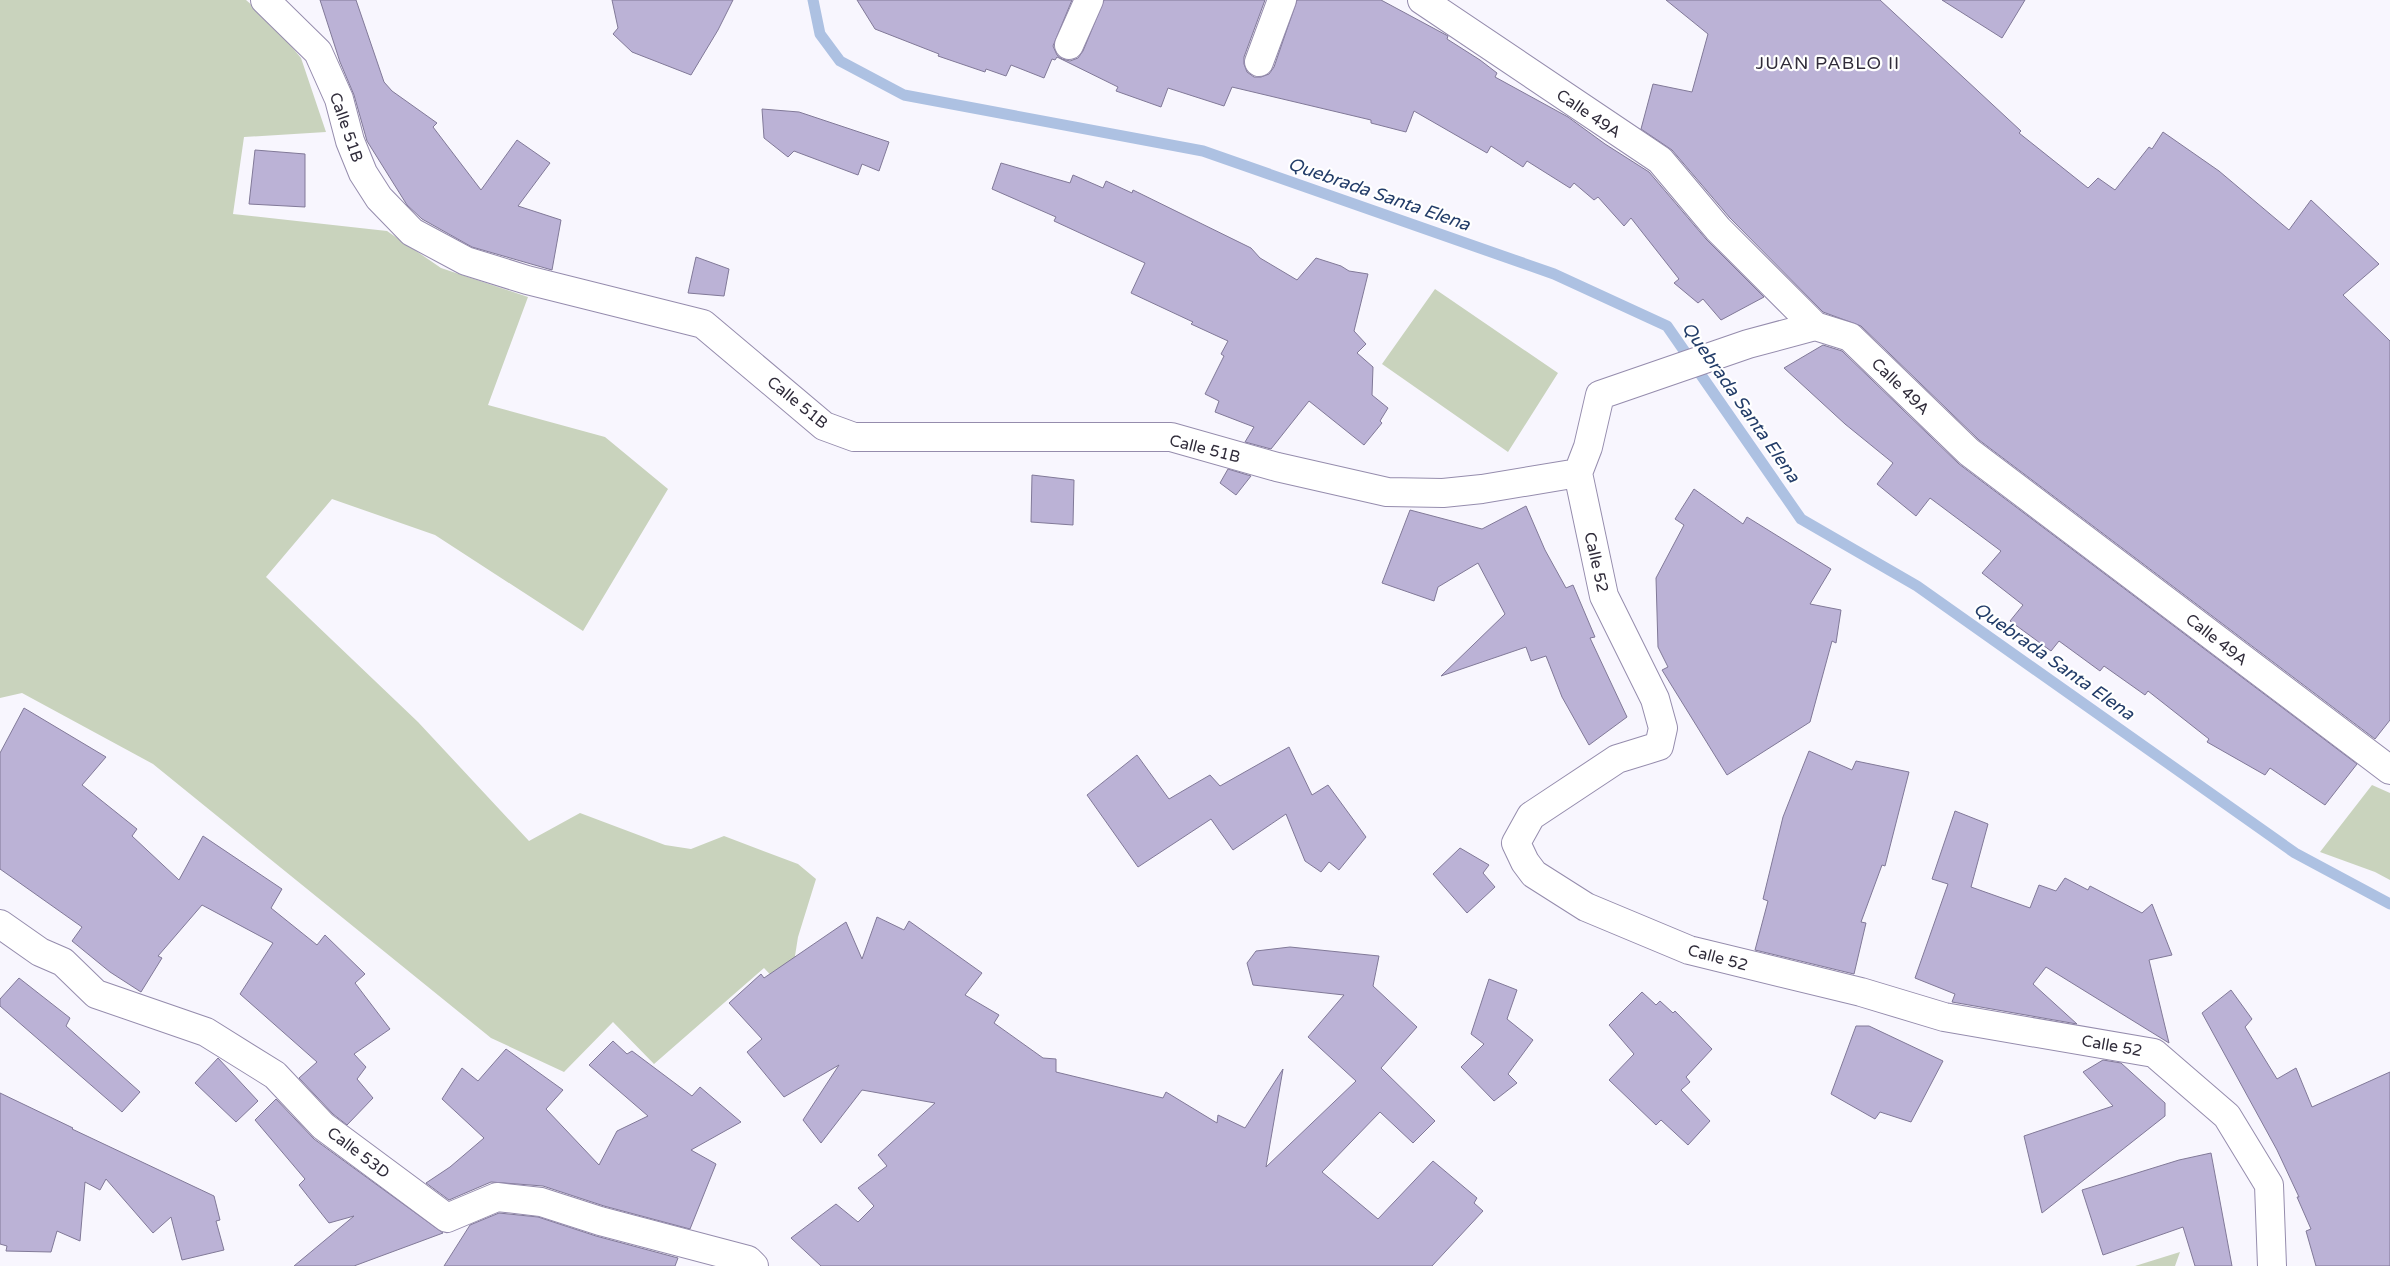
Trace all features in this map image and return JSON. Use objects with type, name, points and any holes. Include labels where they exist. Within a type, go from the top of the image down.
[{"type":"street","name":"Calle 51B","points":[[265,0],[318,52],[339,99],[350,141],[362,173],[379,198],[412,232],[466,261],[500,272],[612,303],[703,324],[824,426],[854,437],[1171,437],[1277,467],[1387,492],[1443,493],[1482,489],[1578,473]]},
{"type":"street","points":[[1069,45],[1089,0]]},
{"type":"street","points":[[1259,62],[1282,0]]},
{"type":"street","name":"Calle 49A","points":[[1422,0],[1660,160],[1718,229],[1815,326],[1850,336],[1969,452],[2390,770]]},
{"type":"street","points":[[1578,473],[1588,447],[1600,395],[1748,344],[1815,326]]},
{"type":"street","name":"Calle 52","points":[[1578,473],[1604,596],[1655,699],[1663,728],[1660,746],[1617,759],[1531,816],[1516,843],[1525,862],[1534,874],[1586,907],[1690,950],[1861,992],[1944,1017],[2154,1053],[2227,1116],[2269,1185],[2272,1266]]},
{"type":"street","name":"Calle 53D","points":[[0,924],[40,952],[63,962],[96,994],[206,1032],[275,1075],[323,1126],[447,1218],[497,1197],[541,1202],[600,1221],[748,1260],[754,1266]]},
{"type":"green space","points":[[0,0],[246,0],[272,23],[301,58],[326,132],[244,137],[233,214],[387,231],[441,268],[528,297],[488,405],[605,437],[668,489],[583,631],[435,535],[332,499],[266,577],[418,722],[529,841],[580,813],[665,845],[691,849],[724,836],[798,864],[816,879],[798,937],[795,956],[824,996],[823,1031],[764,968],[654,1064],[613,1022],[564,1072],[491,1038],[153,764],[22,693],[0,698]]},
{"type":"green space","points":[[1435,289],[1558,373],[1508,452],[1382,364]]},
{"type":"green space","points":[[2372,785],[2390,793],[2390,880],[2375,872],[2320,852]]},
{"type":"green space","points":[[2180,1252],[2175,1266],[2135,1266]]},
{"type":"building","points":[[320,0],[356,0],[384,82],[392,91],[437,123],[433,127],[481,190],[517,140],[550,163],[518,206],[561,220],[552,270],[472,247],[422,219],[407,205],[367,141],[354,95],[340,62]]},
{"type":"building","points":[[612,0],[733,0],[718,30],[691,75],[632,52],[613,34],[618,28]]},
{"type":"building","points":[[857,0],[1072,0],[1053,46],[1057,55],[1062,59],[1070,61],[1078,58],[1083,51],[1104,0],[1265,0],[1244,57],[1247,72],[1254,77],[1261,77],[1269,74],[1274,67],[1297,0],[1381,0],[1448,36],[1447,39],[1497,73],[1495,77],[1568,117],[1605,144],[1649,172],[1706,239],[1764,297],[1721,320],[1703,299],[1698,303],[1674,283],[1679,279],[1631,218],[1624,226],[1598,197],[1594,200],[1574,183],[1570,188],[1527,161],[1523,167],[1491,146],[1487,153],[1414,111],[1406,132],[1371,123],[1371,120],[1232,87],[1224,106],[1168,88],[1161,107],[1116,91],[1118,87],[1057,57],[1055,60],[1052,59],[1044,78],[1011,65],[1006,76],[986,69],[985,72],[938,56],[939,54],[875,29]]},
{"type":"building","points":[[1666,0],[1880,0],[2021,131],[2019,133],[2088,188],[2098,178],[2115,190],[2149,147],[2152,149],[2163,132],[2219,171],[2289,230],[2311,200],[2379,264],[2343,295],[2390,341],[2390,720],[2375,739],[1979,440],[1861,326],[1823,312],[1730,218],[1672,150],[1641,129],[1653,84],[1692,92],[1708,34]]},
{"type":"building","points":[[1942,0],[2025,0],[2002,38]]},
{"type":"building","points":[[762,109],[799,112],[889,142],[879,171],[862,164],[858,175],[794,151],[788,157],[764,138]]},
{"type":"building","points":[[255,150],[305,154],[305,207],[249,204]]},
{"type":"building","points":[[1001,163],[1070,183],[1073,175],[1103,188],[1106,181],[1132,193],[1133,190],[1251,248],[1260,258],[1297,280],[1316,258],[1341,266],[1349,271],[1368,274],[1354,331],[1366,344],[1357,353],[1373,367],[1372,395],[1388,408],[1380,421],[1382,423],[1364,445],[1309,401],[1271,449],[1245,442],[1254,427],[1215,412],[1219,401],[1205,394],[1224,356],[1221,354],[1228,341],[1191,324],[1193,322],[1131,293],[1145,263],[1054,221],[1056,217],[992,189]]},
{"type":"building","points":[[696,257],[729,269],[724,296],[688,293]]},
{"type":"building","points":[[1823,345],[1842,351],[1959,464],[2357,764],[2325,805],[2270,768],[2265,775],[2207,742],[2209,739],[2148,691],[2145,695],[2104,666],[2100,671],[2059,641],[2051,651],[2010,621],[2023,605],[1982,573],[2001,551],[1930,498],[1916,516],[1877,484],[1893,463],[1845,424],[1784,368]]},
{"type":"building","points":[[1228,469],[1251,476],[1236,495],[1220,483]]},
{"type":"building","points":[[1032,475],[1074,480],[1073,525],[1031,522]]},
{"type":"building","points":[[1694,489],[1743,524],[1747,517],[1831,569],[1810,604],[1841,610],[1836,643],[1832,641],[1810,722],[1727,775],[1662,670],[1668,667],[1658,647],[1656,578],[1684,525],[1675,519]]},
{"type":"building","points":[[1526,506],[1545,550],[1566,588],[1573,585],[1595,637],[1590,638],[1627,717],[1589,745],[1562,697],[1546,656],[1531,661],[1526,647],[1441,676],[1505,614],[1478,563],[1438,587],[1434,601],[1382,583],[1410,510],[1482,529]]},
{"type":"building","points":[[24,708],[106,757],[82,785],[137,829],[132,836],[179,880],[203,836],[282,889],[271,908],[317,945],[325,935],[365,974],[355,983],[390,1029],[354,1054],[366,1067],[357,1079],[373,1098],[347,1125],[333,1114],[299,1078],[317,1062],[240,994],[273,943],[202,905],[158,956],[162,958],[141,992],[110,972],[72,941],[82,927],[0,869],[0,753]]},
{"type":"building","points":[[1289,747],[1312,795],[1328,785],[1366,837],[1339,870],[1329,862],[1321,872],[1305,861],[1286,814],[1233,850],[1211,819],[1138,867],[1087,795],[1137,755],[1169,799],[1210,775],[1220,786]]},
{"type":"building","points":[[1809,751],[1852,770],[1856,761],[1909,772],[1885,866],[1882,865],[1861,922],[1866,923],[1854,974],[1755,950],[1768,901],[1763,899],[1783,817]]},
{"type":"building","points":[[1955,811],[1988,824],[1971,887],[2030,908],[2039,885],[2056,891],[2065,878],[2088,890],[2090,886],[2142,913],[2152,904],[2172,955],[2149,960],[2169,1043],[2046,967],[2033,984],[2077,1024],[1952,1002],[1955,994],[1915,978],[1948,884],[1932,879]]},
{"type":"building","points":[[1460,848],[1489,865],[1483,873],[1495,887],[1467,913],[1433,874]]},
{"type":"building","points":[[877,917],[904,930],[909,921],[982,973],[965,995],[999,1015],[994,1023],[1043,1058],[1056,1059],[1056,1072],[1163,1098],[1166,1092],[1217,1123],[1218,1115],[1245,1128],[1283,1069],[1266,1167],[1356,1081],[1308,1037],[1344,995],[1253,985],[1247,963],[1256,951],[1290,947],[1379,956],[1373,986],[1417,1027],[1381,1068],[1435,1121],[1413,1143],[1380,1112],[1322,1172],[1378,1219],[1433,1161],[1477,1198],[1474,1203],[1483,1211],[1432,1266],[821,1266],[791,1238],[836,1204],[858,1222],[874,1206],[858,1188],[887,1166],[878,1155],[935,1103],[862,1090],[821,1143],[803,1120],[839,1065],[784,1097],[747,1052],[762,1039],[729,1003],[761,974],[764,978],[846,922],[862,959]]},
{"type":"building","points":[[19,978],[70,1018],[66,1026],[140,1092],[122,1112],[0,1006],[0,999]]},
{"type":"building","points":[[1489,979],[1517,990],[1507,1019],[1533,1040],[1508,1074],[1517,1083],[1494,1101],[1461,1067],[1484,1044],[1471,1034]]},
{"type":"building","points":[[2231,990],[2252,1019],[2245,1027],[2277,1079],[2296,1068],[2312,1107],[2390,1072],[2390,1266],[2316,1266],[2306,1231],[2311,1229],[2297,1197],[2299,1197],[2277,1150],[2202,1013]]},
{"type":"building","points":[[1642,992],[1656,1005],[1660,1001],[1673,1013],[1675,1011],[1712,1049],[1686,1077],[1690,1082],[1681,1090],[1710,1121],[1688,1145],[1661,1120],[1656,1125],[1609,1080],[1634,1054],[1609,1025]]},
{"type":"building","points":[[1856,1026],[1869,1026],[1943,1061],[1911,1122],[1880,1112],[1875,1119],[1831,1094]]},
{"type":"building","points":[[613,1041],[627,1054],[632,1051],[692,1096],[700,1087],[741,1122],[691,1150],[716,1164],[690,1229],[604,1206],[543,1186],[491,1182],[449,1200],[426,1183],[450,1167],[484,1138],[442,1099],[462,1068],[478,1081],[506,1049],[563,1090],[546,1109],[599,1165],[617,1131],[648,1116],[589,1065]]},
{"type":"building","points":[[218,1058],[258,1101],[236,1122],[195,1083]]},
{"type":"building","points":[[2103,1060],[2121,1063],[2165,1103],[2165,1116],[2042,1213],[2024,1136],[2113,1106],[2083,1072]]},
{"type":"building","points":[[0,1093],[214,1196],[220,1220],[216,1221],[224,1250],[182,1260],[171,1217],[153,1233],[106,1179],[100,1190],[85,1182],[80,1241],[57,1231],[51,1252],[6,1251],[7,1246],[0,1244]]},
{"type":"building","points":[[276,1099],[314,1139],[443,1233],[354,1266],[294,1266],[354,1216],[329,1223],[299,1185],[305,1179],[255,1120]]},
{"type":"building","points":[[2211,1153],[2232,1266],[2195,1266],[2183,1227],[2103,1255],[2082,1190],[2179,1160]]},
{"type":"building","points":[[499,1213],[538,1217],[596,1236],[678,1258],[675,1266],[444,1266],[470,1225]]},
{"type":"waterway","name":"Quebrada Santa Elena","points":[[813,0],[820,34],[840,61],[904,95],[1203,151],[1554,274],[1667,326],[1801,519],[1917,586],[2295,853],[2390,904]]},
{"type":"district","name":"JUAN PABLO II","points":[[1828,63]]}]
